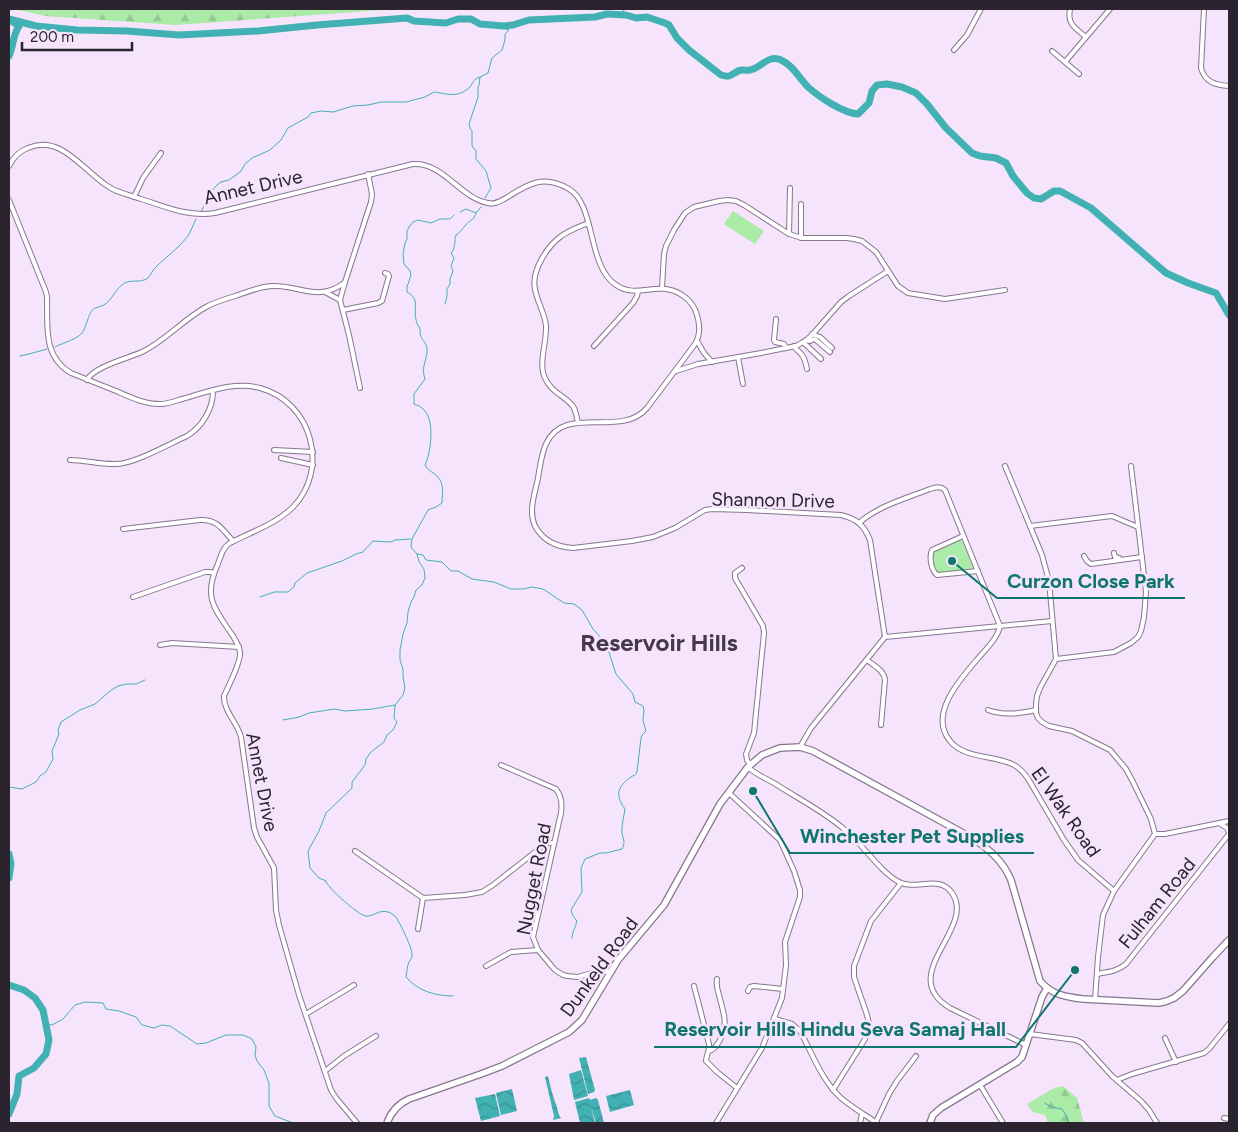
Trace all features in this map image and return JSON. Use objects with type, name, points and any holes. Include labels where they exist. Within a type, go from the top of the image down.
[{"type":"main road","name":"Dunkeld Road","points":[[387,1123],[390,1115],[397,1107],[409,1099],[494,1069],[569,1032],[582,1020],[618,960],[664,905],[715,812],[749,766],[757,758],[771,751],[784,747],[800,746]]},
{"type":"main road","points":[[800,746],[813,751],[972,838],[994,854],[1004,865],[1011,880],[1040,981],[1042,997]]},
{"type":"main road","points":[[1040,981],[1051,992],[1072,998],[1159,1003],[1174,998],[1183,991],[1229,940]]},
{"type":"main road","points":[[930,1123],[936,1112],[1017,1062],[1022,1057],[1042,997],[1047,988]]},
{"type":"street","points":[[954,50],[967,35],[982,9]]},
{"type":"street","points":[[1070,9],[1069,19],[1072,25],[1086,37]]},
{"type":"street","points":[[1065,62],[1110,9]]},
{"type":"street","points":[[1204,9],[1202,74],[1211,83],[1218,86],[1229,86]]},
{"type":"street","points":[[1052,51],[1079,74]]},
{"type":"street","name":"Annet Drive","points":[[9,166],[17,154],[26,149],[40,144],[51,145],[68,154],[109,187],[180,212],[203,214],[215,213],[408,164],[421,164],[434,169],[478,200],[491,204],[532,183],[554,183],[576,195],[584,209],[588,224]]},
{"type":"street","points":[[134,197],[143,178],[160,153]]},
{"type":"street","points":[[360,388],[340,300],[371,202],[372,194],[368,174]]},
{"type":"street","points":[[789,234],[790,188]]},
{"type":"street","points":[[9,200],[48,297],[48,333],[52,352],[63,368],[87,380],[150,403],[168,403],[232,386],[265,389],[281,397],[296,411],[303,421],[309,434],[313,452],[313,464],[310,479],[300,498],[292,508],[278,518],[227,545],[214,573],[211,589],[212,603],[239,647]]},
{"type":"street","points":[[662,288],[666,246],[685,213],[694,207],[728,200],[744,205],[789,234],[801,238],[846,238],[862,241],[876,252],[898,286],[914,294],[950,299],[1005,290]]},
{"type":"street","points":[[801,204],[801,238]]},
{"type":"street","points":[[578,422],[573,406],[556,393],[548,384],[543,374],[546,327],[534,284],[536,270],[553,243],[566,233],[588,224],[601,267],[607,277],[618,287],[638,291],[668,288],[687,298],[693,305],[697,315],[699,325],[697,341],[712,362]]},
{"type":"street","points":[[676,370],[786,348],[805,341],[841,302],[888,271]]},
{"type":"street","points":[[343,310],[380,303],[389,276],[386,273]]},
{"type":"street","points":[[87,380],[89,376],[98,370],[143,352],[158,343],[199,311],[216,303],[266,287],[277,286],[325,292],[333,290],[345,282]]},
{"type":"street","points":[[594,346],[633,302],[638,291]]},
{"type":"street","points":[[325,292],[340,300]]},
{"type":"street","points":[[776,319],[775,341],[784,344],[786,348]]},
{"type":"street","points":[[805,341],[816,340],[831,350],[820,337],[812,334]]},
{"type":"street","name":"Shannon Drive","points":[[697,341],[640,415],[629,420],[617,422],[578,422],[567,425],[553,434],[546,443],[532,504],[532,517],[535,526],[542,536],[555,545],[576,548],[648,538],[671,530],[702,512],[712,509],[841,515],[859,523],[866,530],[870,540],[885,637]]},
{"type":"street","points":[[805,341],[822,359]]},
{"type":"street","points":[[794,346],[803,356],[807,369]]},
{"type":"street","points":[[738,358],[743,384]]},
{"type":"street","points":[[70,460],[108,464],[129,462],[187,436],[200,426],[212,401],[213,391]]},
{"type":"street","points":[[274,450],[313,452]]},
{"type":"street","points":[[280,458],[313,464]]},
{"type":"street","points":[[1005,466],[1042,555],[1048,575],[1056,658],[1040,688],[1036,704],[1038,718],[1049,726],[1072,731],[1110,750],[1126,769],[1133,782],[1155,834]]},
{"type":"street","points":[[1056,658],[1114,652],[1138,637],[1144,618],[1146,592],[1131,466]]},
{"type":"street","points":[[859,523],[867,515],[876,511],[930,489],[942,488],[946,493],[1000,626]]},
{"type":"street","points":[[1030,526],[1112,516],[1138,527]]},
{"type":"street","points":[[123,529],[205,520],[215,522],[233,541]]},
{"type":"street","points":[[963,536],[932,550],[930,555],[933,572],[937,575],[978,572]]},
{"type":"street","points":[[1114,553],[1117,558],[1142,556]]},
{"type":"street","points":[[1084,556],[1091,564],[1142,556]]},
{"type":"street","points":[[742,568],[736,573],[735,578],[763,626],[764,633],[754,733],[746,754],[749,766],[844,828],[884,870],[901,883],[913,885],[934,883],[942,884],[948,888],[956,898],[957,915],[935,961],[931,976],[931,988],[936,998],[943,1004],[1026,1045]]},
{"type":"street","points":[[134,597],[205,572],[214,573]]},
{"type":"street","points":[[800,746],[812,728],[885,637],[1052,621]]},
{"type":"street","name":"El Wak Road","points":[[1000,626],[990,644],[952,692],[944,709],[943,731],[952,744],[962,750],[1005,761],[1024,773],[1078,860],[1114,891]]},
{"type":"street","points":[[160,645],[172,642],[239,647]]},
{"type":"street","name":"Annet Drive","points":[[239,647],[240,657],[224,696],[224,702],[240,733],[254,828],[274,868],[278,920],[293,975],[324,1071],[333,1093],[357,1123]]},
{"type":"street","points":[[867,660],[885,675],[880,725]]},
{"type":"street","points":[[988,710],[996,713],[1013,714],[1036,710]]},
{"type":"street","name":"Nugget Road","points":[[502,765],[552,787],[559,793],[562,804],[534,937],[538,950],[555,970],[567,976],[578,977],[598,971],[611,972]]},
{"type":"street","points":[[716,1123],[762,1048],[775,1019],[782,998],[786,965],[785,942],[800,897],[798,883],[780,840],[728,792]]},
{"type":"street","points":[[1155,834],[1165,834],[1229,821]]},
{"type":"street","points":[[1219,823],[1224,826],[1229,834]]},
{"type":"street","points":[[1095,1000],[1103,915],[1114,891],[1155,834]]},
{"type":"street","name":"Fulham Road","points":[[1097,974],[1115,971],[1126,964],[1229,834]]},
{"type":"street","points":[[355,851],[423,898],[482,892],[544,845],[554,843]]},
{"type":"street","points":[[834,1090],[865,1039],[869,1024],[854,977],[854,966],[871,921],[901,883]]},
{"type":"street","points":[[418,929],[423,898]]},
{"type":"street","points":[[486,966],[511,952],[538,950]]},
{"type":"street","points":[[710,1051],[715,1048],[725,1027],[716,987],[717,979]]},
{"type":"street","points":[[306,1014],[354,985]]},
{"type":"street","points":[[694,986],[710,1044],[710,1051],[706,1059],[707,1063],[737,1088]]},
{"type":"street","points":[[748,991],[750,987],[754,986],[783,989]]},
{"type":"street","points":[[775,1019],[792,1024],[798,1029],[827,1081],[840,1098],[877,1123],[897,1080],[916,1056]]},
{"type":"street","points":[[1117,1080],[1204,1053],[1209,1050],[1229,1024]]},
{"type":"street","points":[[1030,1034],[1076,1040],[1082,1043],[1117,1080],[1142,1102],[1158,1123]]},
{"type":"street","points":[[324,1071],[376,1036]]},
{"type":"street","points":[[1165,1038],[1176,1062]]},
{"type":"street","points":[[980,1084],[1003,1123]]},
{"type":"street","points":[[860,1123],[862,1114]]},
{"type":"street","points":[[1224,1118],[1229,1119]]},
{"type":"green space","points":[[14,9],[397,9],[176,25],[45,16]]},
{"type":"green space","points":[[733,211],[764,231],[755,244],[724,224]]},
{"type":"green space","points":[[958,540],[962,541],[974,568],[938,574],[935,572],[931,553]]},
{"type":"green space","points":[[1063,1086],[1077,1098],[1084,1123],[1048,1123],[1045,1115],[1033,1112],[1027,1104],[1054,1088]]},
{"type":"water","points":[[586,1057],[595,1090],[588,1094],[579,1058]]},
{"type":"water","points":[[581,1070],[588,1096],[574,1100],[569,1074]]},
{"type":"water","points":[[548,1076],[561,1118],[553,1120],[554,1116],[545,1077]]},
{"type":"water","points":[[512,1089],[517,1111],[501,1115],[496,1093]]},
{"type":"water","points":[[630,1090],[634,1105],[610,1112],[606,1096]]},
{"type":"water","points":[[495,1094],[500,1116],[481,1121],[475,1098]]},
{"type":"water","points":[[589,1098],[590,1100],[596,1098],[598,1100],[604,1123],[596,1123],[591,1106],[595,1123],[580,1123],[575,1102]]},
{"type":"waterway","points":[[615,15],[624,11],[623,9]]},
{"type":"waterway","points":[[9,19],[36,26],[77,30],[179,35],[258,31],[407,18],[414,21],[446,23],[458,19],[471,19],[480,24],[504,26],[529,20],[595,17],[607,14],[626,15],[636,18],[647,17],[669,25],[677,38],[689,50],[721,75],[729,76],[739,70],[754,69],[768,60],[781,60],[789,65],[808,87],[818,95],[838,108],[852,113],[858,114],[869,103],[872,91],[877,85],[887,84],[902,87],[916,93],[946,128],[972,153],[996,158],[1006,163],[1013,176],[1027,193],[1034,198],[1041,199],[1054,191],[1060,191],[1091,208],[1166,273],[1216,293],[1229,315]]},
{"type":"waterway","points":[[9,56],[19,26],[13,22]]},
{"type":"waterway","points":[[485,198],[491,188],[486,171],[476,159],[476,151],[472,146],[472,131],[469,124],[478,97],[480,77],[488,73],[492,58],[502,50],[505,34],[509,30],[494,25]]},
{"type":"waterway","points":[[201,212],[211,192],[217,185],[236,175],[252,158],[270,150],[281,140],[288,128],[308,117],[311,113],[321,111],[333,112],[353,106],[381,102],[406,102],[425,97],[434,92],[456,94],[465,91],[474,80],[480,77]]},
{"type":"waterway","points":[[460,212],[466,209],[476,213],[481,207]]},
{"type":"waterway","points":[[445,304],[447,289],[453,271],[451,266],[454,258],[451,253],[456,235],[473,219],[476,213]]},
{"type":"waterway","points":[[453,996],[427,992],[411,982],[406,977],[412,952],[395,916],[385,911],[366,916],[353,908],[310,868],[308,851],[326,813],[352,788],[352,782],[365,765],[366,759],[371,752],[384,742],[387,735],[393,730],[397,722],[394,718],[395,705],[403,695],[405,688],[400,650],[411,602],[416,590],[422,585],[425,578],[424,569],[419,562],[417,554],[411,547],[412,539],[428,510],[442,503],[443,492],[440,479],[425,465],[431,437],[430,421],[423,409],[414,404],[414,394],[425,379],[424,368],[427,349],[416,320],[415,300],[407,292],[411,275],[404,264],[403,254],[407,231],[413,222],[418,220],[431,223],[440,219],[450,219],[454,215]]},
{"type":"waterway","points":[[55,347],[82,333],[92,310],[107,303],[122,285],[148,278],[156,267],[189,234],[196,219]]},
{"type":"waterway","points":[[20,356],[47,349]]},
{"type":"waterway","points":[[260,597],[274,592],[288,592],[307,573],[363,552],[373,541],[391,542],[411,539]]},
{"type":"waterway","points":[[417,554],[423,555],[426,560],[442,562],[451,571],[458,571],[472,579],[494,582],[511,589],[532,587],[543,589],[564,603],[574,604],[582,610],[593,629],[606,643],[616,674],[633,694],[635,702],[643,706],[643,720],[646,731],[641,738],[637,772],[623,784],[619,791],[620,800],[625,809],[622,827],[623,846],[622,849],[600,853],[585,859],[581,868],[582,892],[571,910],[577,921],[572,938]]},
{"type":"waterway","points":[[9,787],[22,789],[36,782],[46,772],[53,759],[52,751],[59,734],[58,730],[61,722],[80,710],[95,704],[118,686],[136,684],[145,680]]},
{"type":"waterway","points":[[283,720],[334,709],[345,711],[395,705]]},
{"type":"waterway","points":[[9,854],[11,864],[9,878]]},
{"type":"waterway","points":[[9,985],[24,990],[35,998],[43,1010],[49,1040],[46,1054],[34,1068],[19,1076],[17,1094],[9,1114]]},
{"type":"waterway","points":[[47,1024],[52,1025],[63,1019],[75,1005],[85,1002],[103,1003],[106,1009],[136,1017],[142,1025],[154,1028],[162,1025],[170,1026],[197,1044],[206,1043],[226,1035],[243,1035],[252,1039],[256,1047],[255,1055],[257,1061],[264,1070],[269,1083],[269,1106],[275,1116],[293,1123]]},
{"type":"waterway","points":[[1045,1103],[1051,1107],[1062,1109],[1067,1116],[1068,1123]]},
{"type":"place","name":"Curzon Close Park","points":[[952,561]]},
{"type":"place","name":"Winchester Pet Supplies","points":[[753,791]]},
{"type":"place","name":"Reservoir Hills Hindu Seva Samaj Hall","points":[[1075,970]]},
{"type":"district","name":"Reservoir Hills","points":[[659,642]]}]
